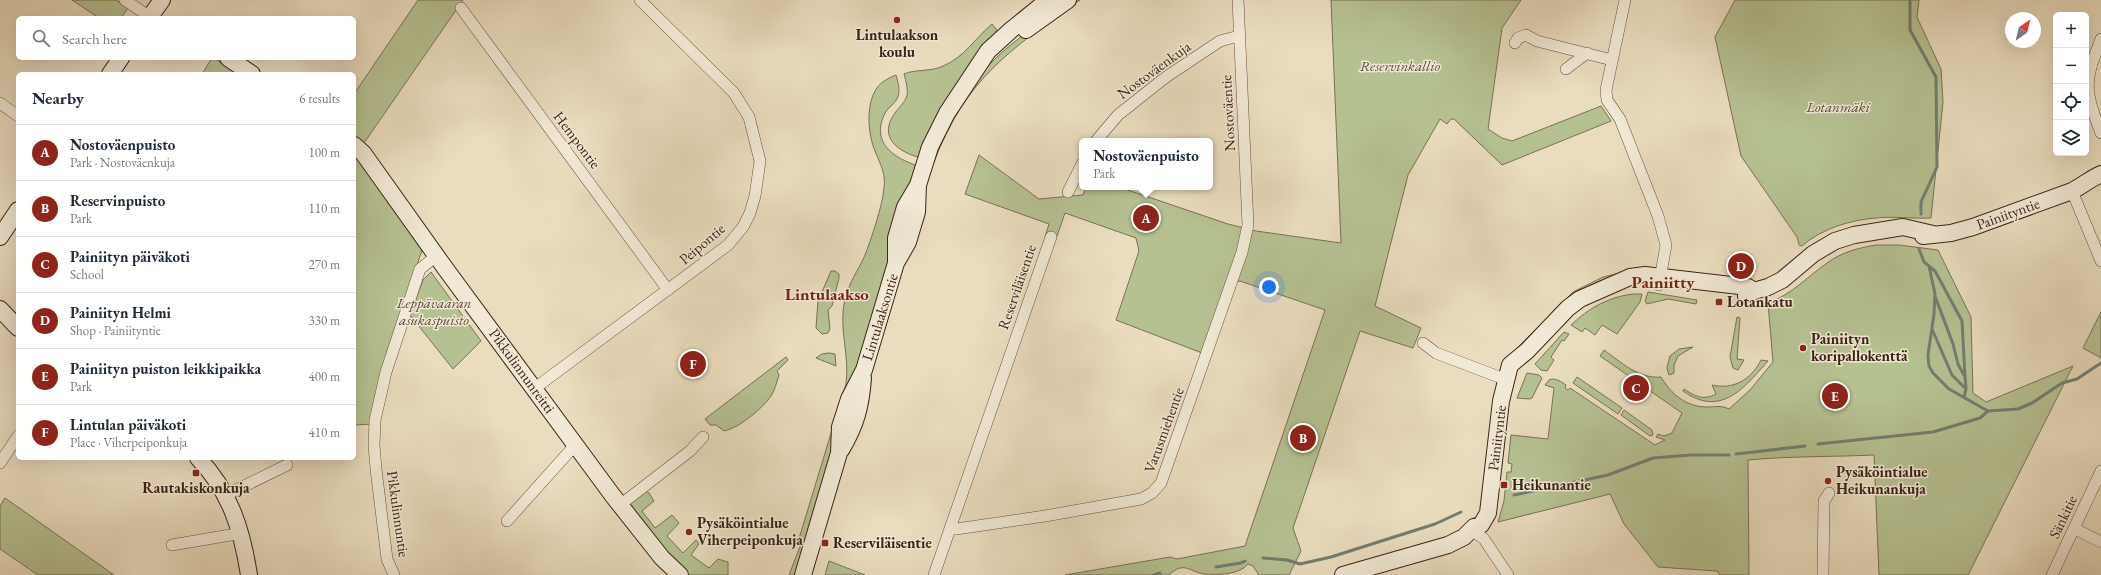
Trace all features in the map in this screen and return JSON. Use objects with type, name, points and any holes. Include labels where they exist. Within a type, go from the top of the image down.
[{"type":"street","points":[[125,0],[147,16]]},
{"type":"street","points":[[151,16],[162,0]]},
{"type":"street","name":"Peipontie","points":[[535,388],[728,245],[743,227],[750,213],[755,196],[760,161],[749,117],[734,93],[640,0]]},
{"type":"street","name":"Nostoväentie","points":[[1238,0],[1248,225]]},
{"type":"street","points":[[1625,0],[1606,90],[1607,100],[1620,119],[1658,216],[1666,245],[1660,281]]},
{"type":"street","name":"Lintulaaksontie","points":[[803,573],[839,453],[840,427],[849,399],[864,370],[896,263],[896,238],[905,207],[918,185],[938,129],[958,95],[981,65],[1060,1]]},
{"type":"street","name":"Hempontie","points":[[461,8],[668,290]]},
{"type":"street","points":[[1515,43],[1518,38],[1526,35],[1537,41],[1612,60]]},
{"type":"street","name":"Nostoväenkuja","points":[[1099,138],[1118,115],[1166,77],[1220,41],[1240,36]]},
{"type":"street","points":[[2101,39],[2090,65],[2087,82],[2089,100],[2101,133]]},
{"type":"street","points":[[1566,69],[1587,53]]},
{"type":"street","points":[[111,72],[120,60]]},
{"type":"street","points":[[231,60],[249,72]]},
{"type":"street","points":[[0,103],[16,115]]},
{"type":"street","name":"Pikkulinnunreitti","points":[[356,146],[368,159],[436,256],[620,505],[662,558],[680,575]]},
{"type":"street","points":[[1068,192],[1079,170]]},
{"type":"street","name":"Painiityntie","points":[[2076,189],[2087,180],[2101,174]]},
{"type":"street","name":"Painiityntie","points":[[1343,575],[1448,544],[1464,536],[1473,528],[1481,525],[1486,518],[1490,498],[1501,401],[1507,380],[1507,369],[1527,351],[1568,308],[1593,292],[1617,283],[1660,281],[1741,296],[1768,287],[1782,280],[1813,254],[1835,241],[1854,235],[1870,233],[1879,236],[1902,236],[1951,233],[1973,227],[2076,189],[2090,188],[2101,184]]},
{"type":"street","points":[[2076,189],[2101,261]]},
{"type":"street","points":[[0,237],[16,213]]},
{"type":"street","name":"Varusmiehentie","points":[[950,528],[1000,523],[1141,499],[1157,488],[1165,475],[1242,252],[1248,225]]},
{"type":"street","name":"Reserviläisentie","points":[[934,575],[1051,237]]},
{"type":"street","name":"Pikkulinnuntie","points":[[394,575],[387,559],[376,469],[374,445],[375,420],[386,372],[420,268],[436,256]]},
{"type":"street","points":[[0,309],[11,325]]},
{"type":"street","points":[[1423,343],[1436,353],[1507,380]]},
{"type":"street","points":[[620,505],[690,451],[703,437]]},
{"type":"street","points":[[0,463],[16,439]]},
{"type":"street","points":[[507,521],[576,444]]},
{"type":"street","points":[[200,460],[211,472],[226,495],[242,534],[249,575]]},
{"type":"street","points":[[226,495],[288,465]]},
{"type":"street","name":"Sänkitie","points":[[2052,575],[2075,529],[2101,471]]},
{"type":"street","points":[[1823,575],[1824,501],[1829,493]]},
{"type":"street","points":[[1473,528],[1484,539],[1508,575]]},
{"type":"street","points":[[2075,529],[2101,542]]},
{"type":"street","points":[[172,546],[242,534]]},
{"type":"green space","points":[[72,0],[116,0],[128,8],[122,16],[96,16]]},
{"type":"green space","points":[[418,0],[463,0],[364,143],[356,137],[356,91]]},
{"type":"green space","points":[[1073,0],[1080,0],[1011,51],[976,87],[960,108],[934,162],[931,161],[956,111],[974,83],[984,71],[1007,48]]},
{"type":"green space","name":"Reservinkallio","points":[[1331,0],[1521,0],[1502,28],[1488,129],[1502,138],[1512,141],[1601,106],[1611,121],[1502,165],[1454,119],[1451,119],[1447,124],[1440,119],[1408,175],[1375,306],[1421,328],[1413,348],[1360,331],[1293,528],[1301,551],[1289,575],[1259,575],[1253,566],[1248,564],[1244,568],[1234,572],[1222,574],[1204,574],[1182,568],[1169,575],[1065,575],[1170,557],[1177,559],[1245,546],[1325,310],[1240,281],[1227,284],[1202,353],[1116,320],[1139,251],[1136,238],[1065,213],[1056,239],[1045,237],[1049,224],[965,194],[979,155],[1039,199],[1083,195],[1085,190],[1128,190],[1228,224],[1256,231],[1341,243]]},
{"type":"green space","name":"Lotanmäki","points":[[1735,0],[1919,0],[1917,17],[1941,69],[1943,102],[1931,218],[1882,217],[1846,223],[1827,230],[1802,246],[1799,245],[1797,237],[1741,156],[1715,37]]},
{"type":"green space","points":[[992,24],[997,30],[921,158],[898,148],[893,143],[888,130],[890,122],[907,95],[904,74],[913,71],[938,68],[951,62],[958,58]]},
{"type":"green space","points":[[211,60],[217,60],[236,72],[203,72]]},
{"type":"green space","points":[[896,75],[899,93],[896,101],[885,113],[881,124],[880,133],[887,148],[893,154],[918,166],[797,575],[789,575],[801,544],[798,542],[846,384],[847,363],[843,331],[843,310],[845,299],[867,248],[883,195],[883,173],[871,137],[869,121],[870,105],[875,91],[881,83]]},
{"type":"green space","points":[[356,157],[423,247],[385,363],[373,424],[356,425]]},
{"type":"green space","points":[[1876,245],[1899,245],[1938,250],[1971,317],[1973,393],[1986,402],[2073,366],[1968,575],[1879,575],[1874,455],[1748,460],[1749,575],[1720,575],[1717,571],[1658,567],[1624,524],[1610,494],[1498,522],[1504,501],[1507,472],[1511,472],[1512,464],[1508,463],[1511,435],[1548,439],[1554,388],[1545,385],[1549,380],[1556,379],[1566,385],[1565,388],[1568,390],[1570,388],[1655,445],[1665,440],[1656,437],[1658,434],[1664,436],[1672,433],[1682,413],[1600,356],[1604,350],[1630,369],[1645,375],[1661,377],[1674,394],[1692,405],[1729,409],[1750,390],[1773,362],[1768,303],[1792,291],[1838,256],[1857,249]]},
{"type":"green space","points":[[1633,270],[1590,286],[1529,342],[1510,355],[1573,292],[1603,277]]},
{"type":"green space","points":[[831,271],[835,271],[839,274],[839,278],[832,306],[828,310],[830,329],[828,333],[822,334],[816,328],[818,301]]},
{"type":"green space","name":"Leppävaaran asukaspuisto","points":[[431,272],[481,341],[453,369],[410,315],[423,280]]},
{"type":"green space","points":[[1648,292],[1697,300],[1696,304],[1668,299],[1647,304],[1645,301]]},
{"type":"green space","points":[[1642,294],[1640,302],[1617,334],[1602,325],[1595,335],[1585,328],[1582,332],[1571,325],[1599,304],[1624,295]]},
{"type":"green space","points":[[2101,312],[2101,358],[2083,348]]},
{"type":"green space","points":[[1737,317],[1740,318],[1737,359],[1744,360],[1738,370],[1733,368],[1730,357]]},
{"type":"green space","points":[[1564,332],[1569,334],[1564,341],[1562,340],[1551,357],[1554,360],[1547,371],[1541,370],[1535,364]]},
{"type":"green space","points":[[1693,347],[1678,356],[1674,365],[1674,373],[1669,375],[1667,368],[1670,356],[1679,349]]},
{"type":"green space","points":[[822,354],[835,354],[836,366],[816,358]]},
{"type":"green space","points":[[786,357],[788,360],[777,371],[779,375],[771,396],[762,407],[750,417],[736,426],[724,431],[716,425],[710,425],[705,419]]},
{"type":"green space","points":[[1761,360],[1768,361],[1750,381],[1731,396],[1709,402],[1697,399],[1683,391],[1684,389],[1699,397],[1711,396],[1716,394],[1712,385],[1727,386],[1741,382],[1752,373]]},
{"type":"green space","points":[[1527,373],[1539,375],[1542,378],[1532,398],[1517,398]]},
{"type":"green space","points":[[1577,377],[1622,408],[1618,414],[1573,383]]},
{"type":"green space","points":[[1624,410],[1652,430],[1653,435],[1650,436],[1621,415]]},
{"type":"green space","points":[[646,491],[654,501],[642,511],[655,528],[672,515],[679,523],[667,536],[683,553],[696,540],[699,544],[691,555],[709,568],[718,559],[728,562],[728,575],[687,575],[630,513],[629,504]]},
{"type":"green space","points":[[5,498],[114,575],[38,575],[0,549],[0,506]]},
{"type":"green space","points":[[829,561],[865,575],[825,575]]},
{"type":"waterway","points":[[1910,0],[1910,30],[1936,77],[1937,167],[1921,202],[1921,214]]},
{"type":"waterway","points":[[1919,249],[1924,262],[1929,266],[1935,294],[1934,314],[1928,355],[1929,366],[1933,373],[1949,389],[1988,411],[2018,409],[2032,403],[2062,383],[2077,379],[2101,363]]},
{"type":"waterway","points":[[1929,266],[1935,271],[1962,321],[1965,377]]},
{"type":"waterway","points":[[1935,296],[1953,344],[1958,364],[1965,377],[1966,389],[1964,397]]},
{"type":"waterway","points":[[1932,329],[1952,375],[1966,389]]},
{"type":"waterway","points":[[1818,444],[1933,432],[1980,418],[1988,411]]},
{"type":"waterway","points":[[1736,454],[1805,446]]},
{"type":"waterway","points":[[1514,495],[1608,475],[1653,458],[1691,455],[1729,455]]},
{"type":"waterway","points":[[1263,558],[1287,560],[1300,564],[1331,557],[1435,524],[1461,512]]},
{"type":"waterway","points":[[1216,567],[1245,561]]},
{"type":"waterway","points":[[1154,575],[1160,573]]},
{"type":"place","name":"Lintulaakson koulu","points":[[897,20]]},
{"type":"place","name":"Nostoväenpuisto","points":[[1146,218]]},
{"type":"place","name":"Painiityn Helmi","points":[[1741,266]]},
{"type":"place","name":"Lotankatu","points":[[1719,302]]},
{"type":"place","name":"Painiityn koripallokenttä","points":[[1803,348]]},
{"type":"place","name":"Lintulan päiväkoti","points":[[693,364]]},
{"type":"place","name":"Painiityn päiväkoti","points":[[1636,388]]},
{"type":"place","name":"Painiityn puiston leikkipaikka","points":[[1835,396]]},
{"type":"place","name":"Reservinpuisto","points":[[1303,438]]},
{"type":"place","name":"Rautakiskonkuja","points":[[196,473]]},
{"type":"place","name":"Pysäköintialue Heikunankuja","points":[[1828,481]]},
{"type":"place","name":"Heikunantie","points":[[1504,485]]},
{"type":"place","name":"Pysäköintialue Viherpeiponkuja","points":[[689,532]]},
{"type":"place","name":"Reserviläisentie","points":[[825,543]]},
{"type":"district","name":"Painiitty","points":[[1663,282]]},
{"type":"district","name":"Lintulaakso","points":[[827,294]]}]
